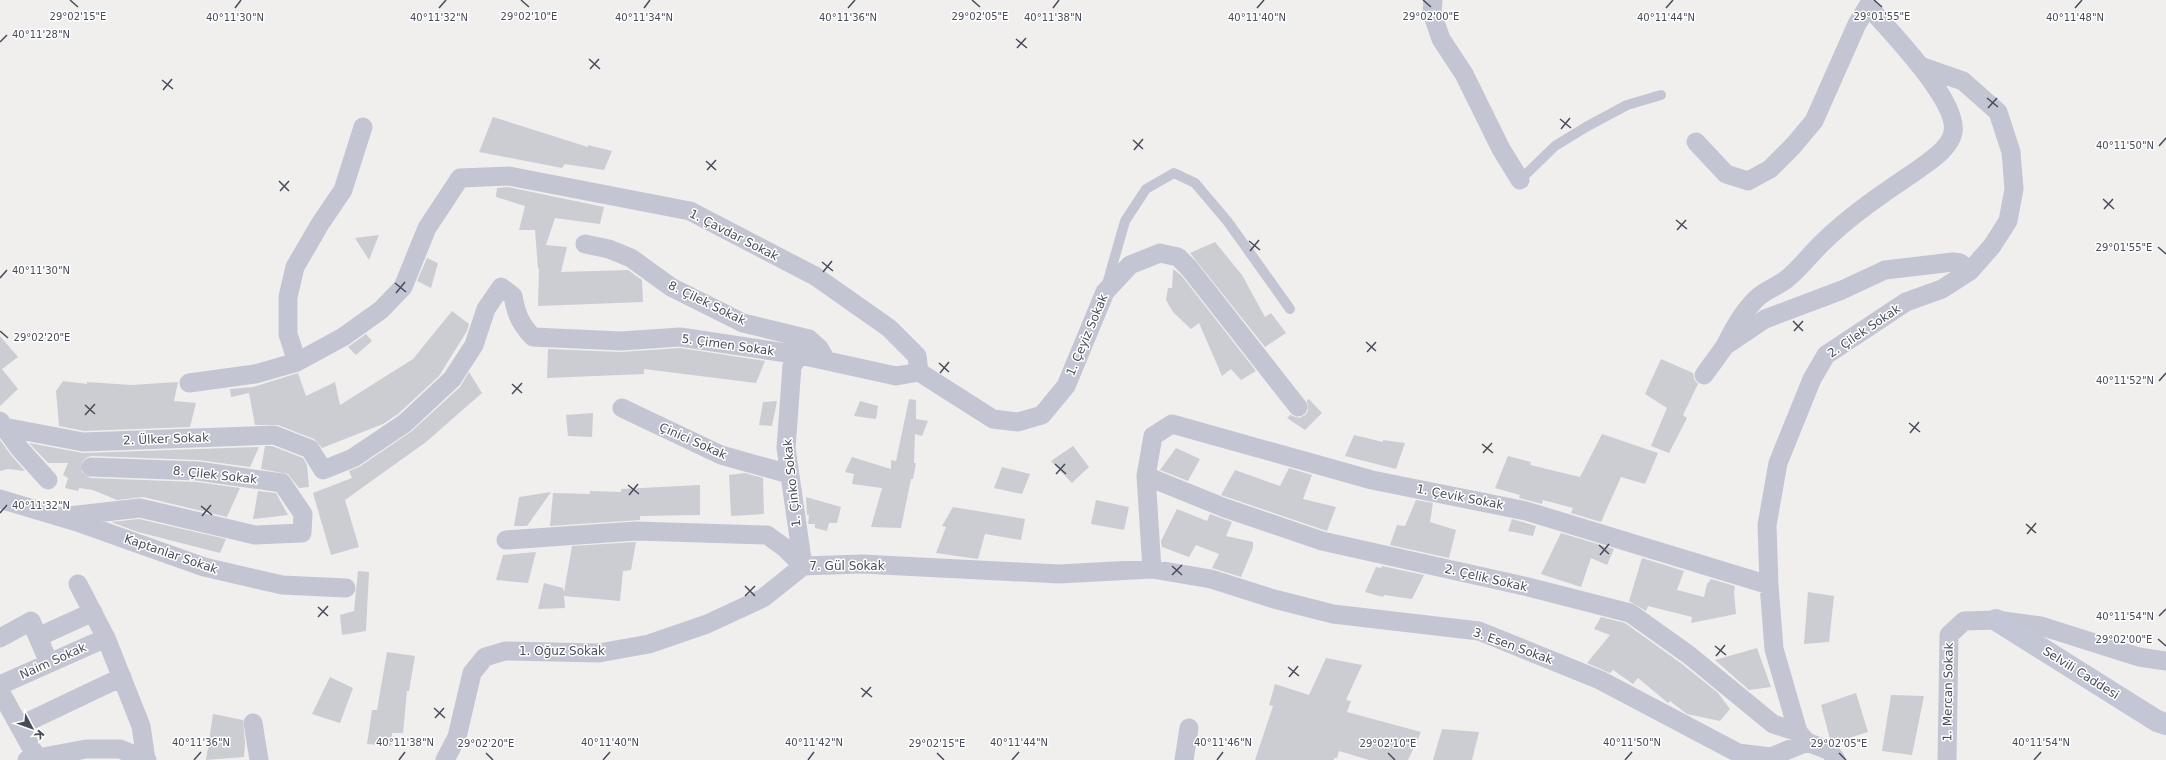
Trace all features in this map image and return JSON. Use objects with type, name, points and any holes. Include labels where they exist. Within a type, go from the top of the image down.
[{"type":"street","points":[[1433,0],[1432,13],[1441,39],[1464,74],[1502,149],[1520,180]]},
{"type":"street","points":[[1696,142],[1726,174],[1748,181],[1770,169],[1793,146],[1814,121],[1857,24],[1868,6],[1920,66],[1943,98],[1952,118],[1954,132],[1946,147],[1924,165],[1870,202],[1821,244],[1789,278],[1757,297],[1738,319],[1725,346],[1704,375]]},
{"type":"street","name":"2. Çilek Sokak","points":[[1803,737],[1774,649],[1769,585],[1767,525],[1778,463],[1812,379],[1826,355],[1906,302],[1942,289],[1970,271],[1992,246],[2008,221],[2014,189],[2011,152],[1998,112],[1963,82],[1920,66]]},
{"type":"street","points":[[189,383],[256,374],[297,362],[288,334],[288,297],[296,267],[320,224],[343,190],[363,127]]},
{"type":"street","name":"1. Çavdar Sokak","points":[[297,362],[344,337],[381,310],[403,287],[427,228],[460,178],[508,176],[690,211],[815,276],[889,328],[917,356],[918,372]]},
{"type":"street","name":"8. Çilek Sokak","points":[[585,244],[609,249],[631,258],[671,287],[743,323],[809,339],[819,348],[826,360]]},
{"type":"street","name":"1. Çeyiz Sokak","points":[[918,372],[993,418],[1018,422],[1042,415],[1066,386],[1105,292],[1130,265],[1160,253],[1178,257],[1189,268],[1298,407]]},
{"type":"street","points":[[1725,346],[1765,319],[1842,290],[1885,270],[1953,262],[1960,263],[1970,271]]},
{"type":"street","name":"5. Çimen Sokak","points":[[323,470],[353,458],[405,423],[452,379],[474,346],[486,309],[501,288],[513,296],[515,309],[522,326],[533,337],[622,341],[680,337],[800,355],[896,376],[918,372]]},
{"type":"street","name":"1. Çinko Sokak","points":[[800,355],[792,366],[788,403],[786,448],[803,566]]},
{"type":"street","name":"Çinici Sokak","points":[[622,408],[721,456],[789,474]]},
{"type":"street","points":[[2,424],[20,449],[48,480]]},
{"type":"street","name":"2. Ülker Sokak","points":[[2,424],[83,442],[274,435],[310,449],[323,470]]},
{"type":"street","name":"1. Çevik Sokak","points":[[1146,476],[1153,436],[1172,424],[1372,480],[1526,510],[1769,585]]},
{"type":"street","name":"8. Çilek Sokak","points":[[60,517],[140,508],[255,535],[302,533],[303,514],[282,482],[198,471],[91,467]]},
{"type":"street","points":[[1146,476],[1152,569]]},
{"type":"street","name":"2. Çelik Sokak","points":[[1146,476],[1225,508],[1322,541],[1524,586],[1630,613],[1689,655],[1773,724],[1803,737]]},
{"type":"street","name":"Kaptanlar Sokak","points":[[0,499],[60,517],[204,567],[282,585],[346,588]]},
{"type":"street","name":"7. Gül Sokak","points":[[506,540],[636,531],[767,535],[785,548],[803,566],[862,564],[1059,574],[1152,569]]},
{"type":"street","name":"1. Oğuz Sokak","points":[[445,760],[457,737],[472,673],[485,657],[505,651],[599,653],[649,644],[707,624],[763,598],[803,566]]},
{"type":"street","name":"3. Esen Sokak","points":[[1152,569],[1211,579],[1333,614],[1479,631],[1600,680],[1738,753],[1771,757],[1803,737]]},
{"type":"street","points":[[78,584],[106,638],[122,677],[141,726],[147,760]]},
{"type":"street","points":[[38,636],[93,612]]},
{"type":"street","name":"1. Mercan Sokak","points":[[1947,760],[1949,635],[1964,621],[1996,620],[2041,626],[2139,657],[2166,661]]},
{"type":"street","name":"Selvili Caddesi","points":[[1996,620],[2157,720],[2166,724]]},
{"type":"street","points":[[0,638],[31,621],[50,663]]},
{"type":"street","name":"Naim Sokak","points":[[0,685],[106,638]]},
{"type":"street","points":[[19,726],[122,677]]},
{"type":"street","points":[[0,691],[19,726],[32,759],[86,749],[120,749],[147,760]]},
{"type":"street","points":[[254,723],[259,760]]},
{"type":"street","points":[[1184,760],[1189,728]]},
{"type":"street","points":[[1803,737],[1830,751],[1836,760]]},
{"type":"lane","points":[[1520,180],[1555,146],[1586,127],[1627,105],[1661,95]]},
{"type":"lane","points":[[1105,292],[1125,221],[1146,189],[1174,173],[1195,183],[1228,222],[1290,309]]},
{"type":"building","points":[[493,117],[588,147],[588,145],[612,151],[604,170],[565,164],[562,168],[479,152]]},
{"type":"building","points":[[508,187],[604,207],[600,224],[555,218],[546,245],[567,247],[561,272],[628,270],[642,280],[643,302],[538,306],[539,268],[538,269],[535,230],[519,230],[525,206],[496,197],[497,188]]},
{"type":"building","points":[[379,235],[369,260],[355,238]]},
{"type":"building","points":[[1215,242],[1242,275],[1265,317],[1271,313],[1286,333],[1265,347],[1190,253]]},
{"type":"building","points":[[427,258],[438,263],[431,288],[417,281]]},
{"type":"building","points":[[1173,269],[1181,275],[1256,371],[1241,380],[1231,369],[1222,376],[1199,323],[1191,329],[1173,312],[1166,300],[1168,288],[1172,288]]},
{"type":"building","points":[[452,311],[469,324],[467,331],[439,376],[398,414],[383,424],[322,448],[314,439],[278,425],[255,425],[249,393],[231,397],[230,389],[253,387],[298,373],[306,396],[335,382],[340,405],[413,359]]},
{"type":"building","points":[[366,334],[372,341],[356,355],[348,347]]},
{"type":"building","points":[[0,336],[18,357],[2,369],[18,389],[0,406]]},
{"type":"building","points":[[680,348],[765,361],[756,383],[644,369],[644,374],[547,378],[548,349],[621,352]]},
{"type":"building","points":[[1661,359],[1693,373],[1694,379],[1698,384],[1683,415],[1687,418],[1669,453],[1651,446],[1667,408],[1645,394]]},
{"type":"building","points":[[469,372],[482,393],[426,442],[345,500],[359,547],[331,555],[313,493],[352,478],[349,471],[359,467],[412,431],[460,387]]},
{"type":"building","points":[[63,381],[87,384],[87,382],[131,385],[178,382],[174,401],[196,403],[190,427],[84,431],[59,426],[56,391]]},
{"type":"building","points":[[909,399],[916,400],[916,419],[928,421],[922,436],[915,434],[914,463],[916,463],[913,479],[911,479],[901,528],[871,527],[882,488],[852,484],[854,474],[845,472],[852,457],[891,469],[891,460],[896,461]]},
{"type":"building","points":[[1309,399],[1322,413],[1305,430],[1287,418],[1290,415],[1299,418],[1305,415],[1308,411],[1307,400]]},
{"type":"building","points":[[777,401],[772,426],[759,425],[763,402]]},
{"type":"building","points":[[860,401],[878,406],[876,419],[854,416]]},
{"type":"building","points":[[593,413],[592,437],[568,436],[566,415]]},
{"type":"building","points":[[1602,434],[1658,453],[1645,484],[1621,477],[1601,522],[1571,513],[1573,508],[1543,500],[1542,504],[1519,498],[1520,495],[1495,488],[1508,456],[1531,462],[1530,465],[1580,477]]},
{"type":"building","points":[[1354,435],[1383,442],[1383,440],[1405,443],[1396,469],[1345,456]]},
{"type":"building","points":[[0,440],[25,471],[8,469],[0,471]]},
{"type":"building","points":[[29,443],[83,453],[259,447],[250,467],[198,460],[91,456],[82,462],[82,472],[90,478],[197,482],[240,488],[227,517],[143,497],[117,500],[93,490],[79,488],[78,491],[65,488],[68,478],[63,475],[68,463],[48,463]]},
{"type":"building","points":[[265,446],[272,446],[303,458],[307,465],[309,487],[299,488],[288,474],[261,469]]},
{"type":"building","points":[[1073,446],[1089,467],[1072,483],[1051,461]]},
{"type":"building","points":[[1176,448],[1200,459],[1188,481],[1160,470]]},
{"type":"building","points":[[1002,467],[1030,474],[1022,494],[994,488]]},
{"type":"building","points":[[1289,468],[1312,475],[1303,499],[1336,507],[1327,531],[1221,495],[1235,470],[1280,486]]},
{"type":"building","points":[[745,473],[763,478],[764,514],[731,516],[729,475]]},
{"type":"building","points":[[700,485],[700,515],[640,516],[640,520],[550,526],[553,493],[590,494],[590,491],[621,492],[621,489]]},
{"type":"building","points":[[258,491],[276,493],[288,515],[253,519]]},
{"type":"building","points":[[551,492],[527,526],[514,526],[519,497]]},
{"type":"building","points":[[806,497],[841,507],[837,523],[829,523],[827,531],[815,528],[815,524],[808,524],[809,515],[807,515]]},
{"type":"building","points":[[1096,500],[1129,507],[1124,530],[1091,524]]},
{"type":"building","points":[[1416,500],[1433,503],[1430,522],[1456,530],[1449,558],[1390,545],[1397,525],[1405,526]]},
{"type":"building","points":[[953,507],[1025,519],[1021,540],[985,534],[978,559],[936,553],[946,527],[942,526]]},
{"type":"building","points":[[1177,509],[1207,521],[1210,514],[1232,522],[1226,536],[1253,542],[1253,548],[1241,577],[1212,568],[1219,554],[1196,545],[1189,557],[1162,547],[1161,541]]},
{"type":"building","points":[[139,519],[226,539],[220,553],[138,532],[111,522]]},
{"type":"building","points":[[1512,519],[1536,526],[1533,536],[1508,531]]},
{"type":"building","points":[[1561,533],[1614,549],[1607,565],[1591,558],[1581,587],[1541,574]]},
{"type":"building","points":[[636,542],[631,570],[623,571],[620,601],[564,596],[565,608],[538,609],[544,583],[563,588],[564,592],[572,546]]},
{"type":"building","points":[[536,552],[528,583],[496,580],[503,555]]},
{"type":"building","points":[[1642,558],[1684,571],[1677,590],[1704,597],[1707,584],[1711,579],[1735,586],[1734,593],[1736,614],[1691,623],[1692,617],[1648,606],[1646,611],[1629,601]]},
{"type":"building","points":[[1382,566],[1424,575],[1412,599],[1384,595],[1383,597],[1365,592],[1376,567],[1381,568]]},
{"type":"building","points":[[358,571],[369,572],[366,631],[342,635],[340,615],[354,611]]},
{"type":"building","points":[[1808,592],[1834,596],[1829,642],[1804,644]]},
{"type":"building","points":[[1601,617],[1625,623],[1682,664],[1718,693],[1730,709],[1720,721],[1687,714],[1670,701],[1668,703],[1638,678],[1633,684],[1613,670],[1610,673],[1587,663],[1610,635],[1594,629]]},
{"type":"building","points":[[1757,648],[1771,687],[1749,690],[1715,660]]},
{"type":"building","points":[[387,652],[415,656],[409,691],[407,691],[403,733],[392,733],[391,746],[367,744],[372,710],[377,710]]},
{"type":"building","points":[[1326,658],[1362,665],[1346,700],[1351,701],[1347,712],[1421,732],[1408,760],[1369,760],[1339,751],[1337,758],[1334,758],[1334,760],[1255,760],[1273,706],[1269,705],[1275,684],[1309,695]]},
{"type":"building","points":[[330,677],[353,688],[340,723],[312,714]]},
{"type":"building","points":[[1856,693],[1868,732],[1836,742],[1830,739],[1821,705]]},
{"type":"building","points":[[1891,695],[1924,696],[1912,755],[1882,751]]},
{"type":"building","points":[[213,714],[243,720],[245,743],[244,757],[206,760]]},
{"type":"building","points":[[1442,729],[1479,732],[1472,760],[1433,760]]}]
